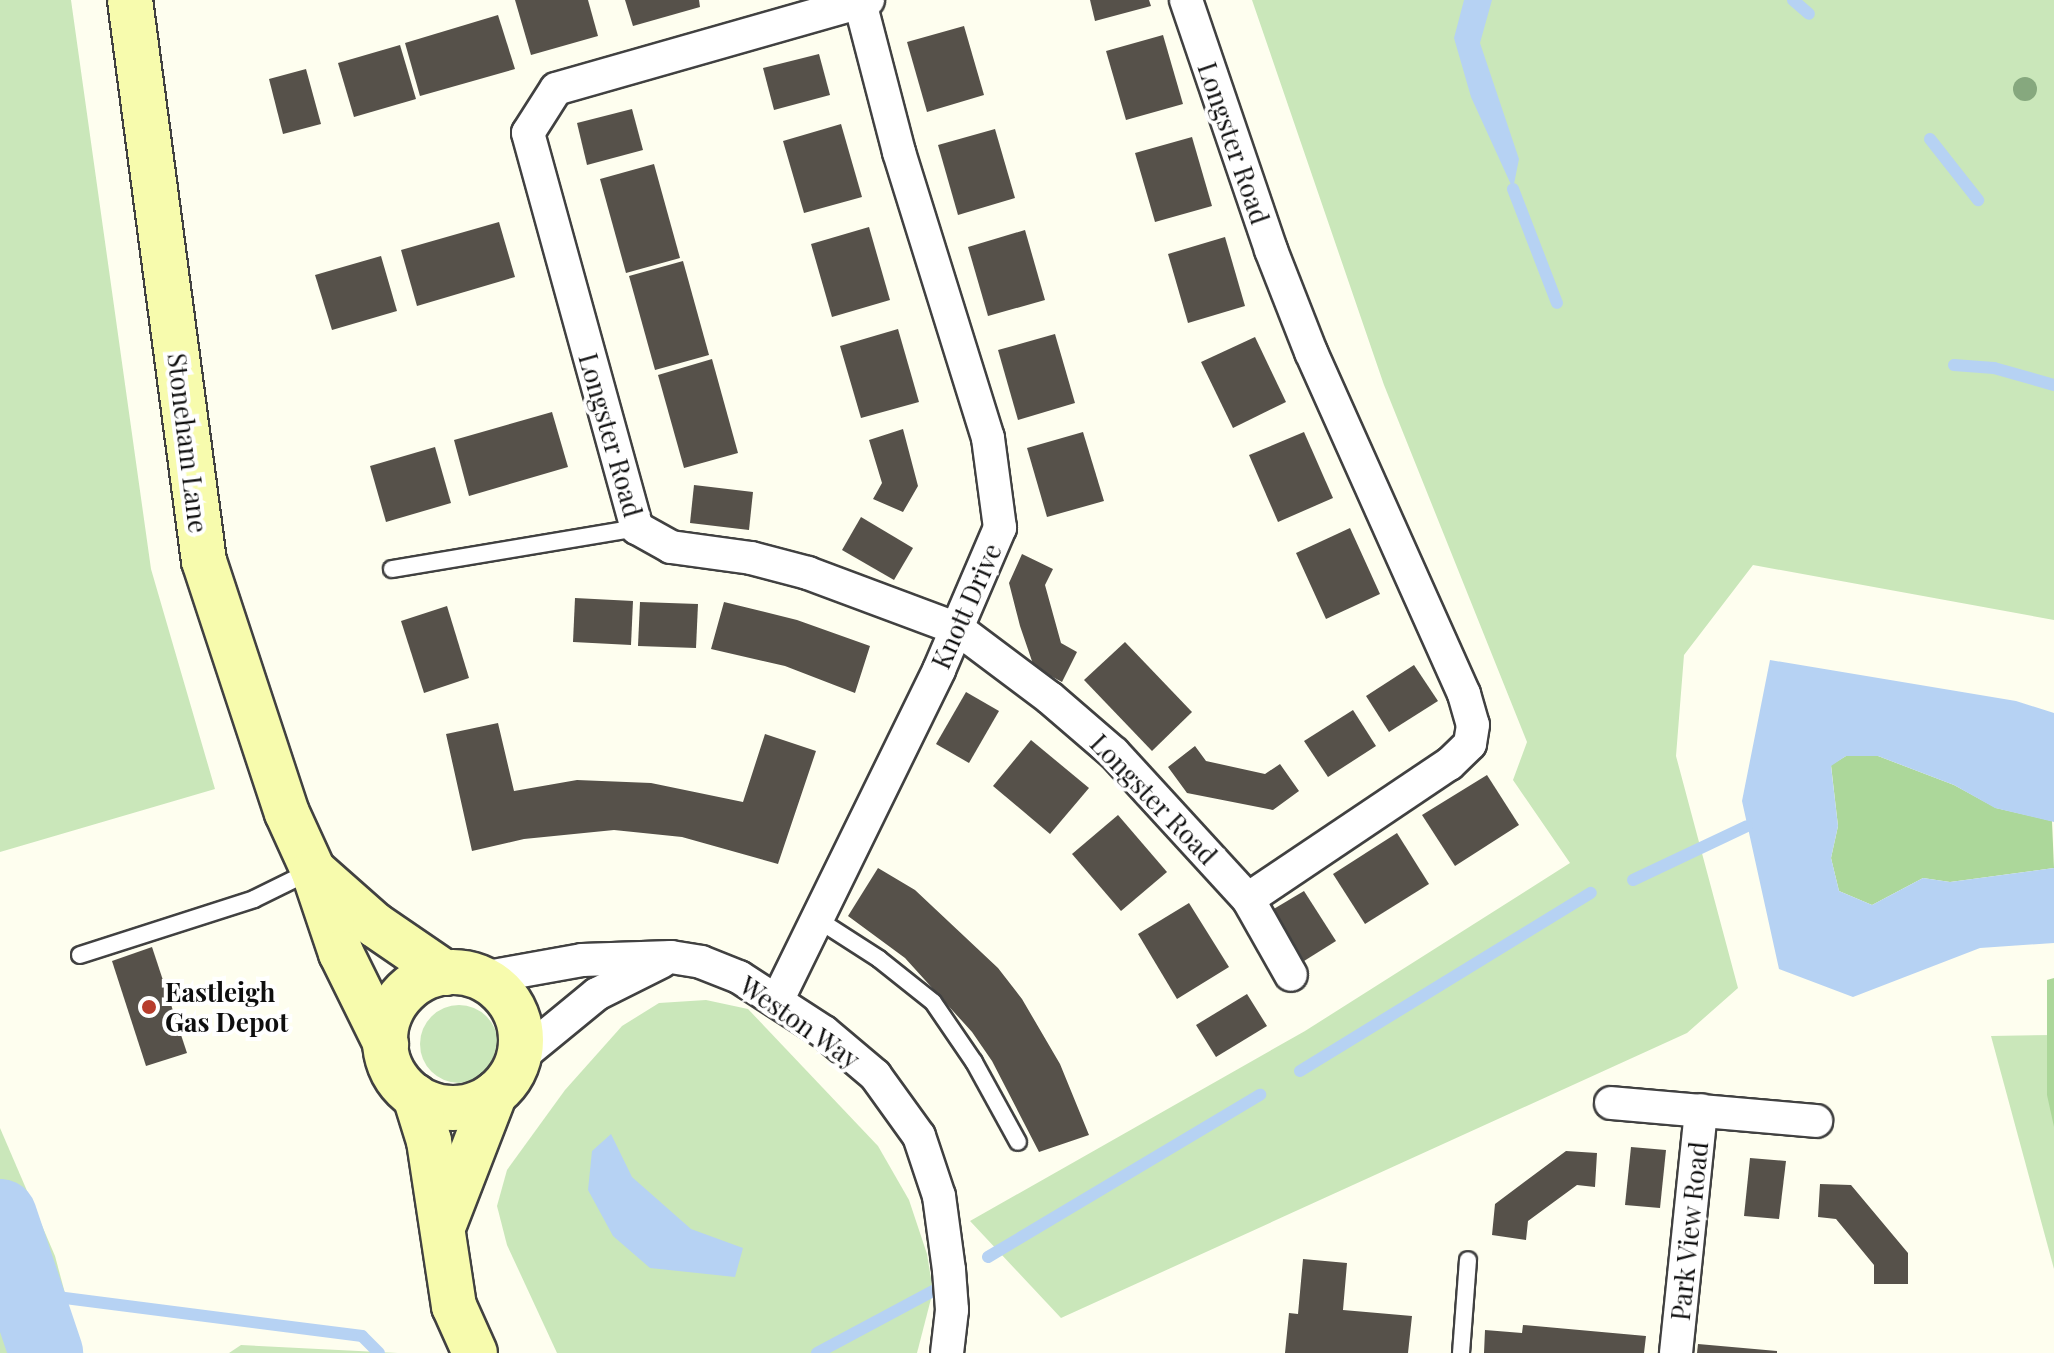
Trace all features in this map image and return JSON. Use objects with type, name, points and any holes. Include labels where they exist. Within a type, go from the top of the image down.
[{"type":"street","name":"Stoneham Lane","points":[[130,0],[204,561],[287,813],[313,870],[341,953],[386,1044]]},
{"type":"street","name":"Longster Road","points":[[1186,0],[1271,250],[1311,352],[1464,694],[1473,725],[1470,744],[1449,764],[1248,899]]},
{"type":"street","name":"Longster Road","points":[[864,1],[556,89],[528,133],[637,528],[671,547],[751,558],[808,573],[958,629],[1050,698],[1114,753],[1248,899],[1291,975]]},
{"type":"street","name":"Knott Drive","points":[[777,1001],[958,629],[1000,528],[988,438],[899,152],[864,1]]},
{"type":"street","name":"Stoneham Lane","points":[[313,870],[375,925],[464,975]]},
{"type":"street","name":"Weston Way","points":[[464,975],[582,960],[671,957],[701,962],[739,977],[824,1032],[875,1075],[919,1136],[939,1196],[949,1270],[952,1310],[947,1353]]},
{"type":"street","points":[[415,1096],[447,1107],[481,1102],[597,994],[671,957]]},
{"type":"street","points":[[444,1224],[522,1039],[515,1011],[498,988],[464,975],[428,976],[401,996],[387,1027],[386,1044],[395,1073],[415,1096],[429,1141],[444,1224],[446,1272],[454,1306],[475,1353]]},
{"type":"street","name":"Park View Road","points":[[1611,1103],[1816,1121]]},
{"type":"street","name":"Park View Road","points":[[1676,1353],[1701,1110]]},
{"type":"lane","points":[[392,569],[637,528]]},
{"type":"lane","points":[[80,955],[254,899],[313,870]]},
{"type":"lane","points":[[817,919],[879,959],[933,1002],[974,1062],[1018,1142]]},
{"type":"lane","points":[[1461,1353],[1468,1260]]},
{"type":"green space","points":[[0,0],[71,0],[151,569],[215,789],[0,852]]},
{"type":"green space","points":[[1252,0],[2054,0],[2054,620],[1753,565],[1684,655],[1676,756],[1738,988],[1687,1033],[1061,1318],[970,1221],[1305,1031],[1570,863],[1513,780],[1527,742],[1384,385]]},
{"type":"green space","points":[[1846,756],[1878,756],[1954,785],[1996,808],[2052,821],[2054,868],[1950,882],[1923,878],[1872,905],[1839,891],[1831,858],[1838,826],[1831,765]]},
{"type":"green space","points":[[2054,978],[2054,1127],[2047,1095],[2047,980]]},
{"type":"green space","points":[[706,1000],[748,1009],[878,1146],[909,1200],[927,1254],[933,1291],[917,1353],[557,1353],[507,1245],[497,1206],[507,1170],[565,1090],[622,1026],[659,1003]]},
{"type":"green space","points":[[459,1005],[474,1008],[486,1017],[495,1029],[498,1044],[495,1059],[486,1071],[474,1080],[459,1083],[444,1080],[432,1071],[423,1059],[420,1044],[423,1029],[432,1017],[444,1008]]},
{"type":"green space","points":[[2054,1035],[2054,1269],[1991,1036]]},
{"type":"green space","points":[[0,1128],[55,1256],[81,1353],[0,1353]]},
{"type":"green space","points":[[241,1345],[398,1353],[229,1353]]},
{"type":"water","points":[[1464,0],[1492,0],[1480,43],[1519,159],[1513,189],[1471,97],[1454,38]]},
{"type":"water","points":[[1770,660],[2016,701],[2054,713],[2054,822],[1995,808],[1954,785],[1878,756],[1846,756],[1831,766],[1838,826],[1831,858],[1839,891],[1872,905],[1923,878],[1950,882],[2054,868],[2054,943],[1980,948],[1853,997],[1779,969],[1742,801]]},
{"type":"water","points":[[611,1134],[632,1177],[691,1229],[743,1248],[735,1277],[650,1268],[613,1236],[588,1190],[592,1151]]},
{"type":"building","points":[[515,0],[588,0],[598,36],[531,55]]},
{"type":"building","points":[[625,0],[699,0],[700,7],[633,26]]},
{"type":"building","points":[[1090,0],[1149,0],[1151,6],[1095,21]]},
{"type":"building","points":[[498,15],[515,69],[420,96],[405,43]]},
{"type":"building","points":[[964,26],[984,95],[927,112],[907,42]]},
{"type":"building","points":[[1163,35],[1183,104],[1126,120],[1106,51]]},
{"type":"building","points":[[400,45],[416,99],[354,117],[338,63]]},
{"type":"building","points":[[819,54],[830,95],[774,110],[763,68]]},
{"type":"building","points":[[306,69],[321,124],[283,134],[269,79]]},
{"type":"building","points":[[632,109],[643,150],[587,165],[577,123]]},
{"type":"building","points":[[841,124],[862,197],[804,213],[783,141]]},
{"type":"building","points":[[995,129],[1015,198],[958,215],[938,145]]},
{"type":"building","points":[[1192,137],[1212,206],[1155,222],[1135,153]]},
{"type":"building","points":[[654,164],[680,258],[626,273],[600,179]]},
{"type":"building","points":[[499,222],[515,277],[417,306],[401,250]]},
{"type":"building","points":[[869,227],[890,300],[832,317],[811,244]]},
{"type":"building","points":[[1025,230],[1045,300],[988,316],[968,247]]},
{"type":"building","points":[[1225,237],[1245,306],[1188,323],[1168,254]]},
{"type":"building","points":[[381,256],[397,311],[332,330],[315,275]]},
{"type":"building","points":[[683,261],[709,355],[655,370],[629,276]]},
{"type":"building","points":[[898,329],[919,402],[861,418],[840,346]]},
{"type":"building","points":[[1055,334],[1075,403],[1018,420],[998,350]]},
{"type":"building","points":[[1255,337],[1286,402],[1233,428],[1201,362]]},
{"type":"building","points":[[712,359],[738,453],[684,468],[658,375]]},
{"type":"building","points":[[552,412],[568,467],[469,496],[454,440]]},
{"type":"building","points":[[903,429],[918,486],[903,512],[873,499],[882,483],[869,440]]},
{"type":"building","points":[[1083,432],[1104,501],[1047,517],[1027,448]]},
{"type":"building","points":[[1304,432],[1333,498],[1278,522],[1249,455]]},
{"type":"building","points":[[435,447],[451,503],[386,522],[370,466]]},
{"type":"building","points":[[694,485],[753,492],[749,530],[690,523]]},
{"type":"building","points":[[861,517],[913,548],[894,580],[842,550]]},
{"type":"building","points":[[1350,528],[1380,594],[1326,619],[1296,553]]},
{"type":"building","points":[[1022,554],[1053,569],[1045,585],[1061,643],[1077,652],[1062,682],[1034,667],[1020,626],[1009,583]]},
{"type":"building","points":[[575,598],[633,601],[631,645],[573,642]]},
{"type":"building","points":[[640,602],[698,604],[696,648],[638,646]]},
{"type":"building","points":[[724,602],[797,620],[870,646],[855,693],[785,666],[711,649]]},
{"type":"building","points":[[447,606],[469,678],[424,693],[401,621]]},
{"type":"building","points":[[1125,642],[1192,712],[1152,751],[1084,680]]},
{"type":"building","points":[[1414,665],[1438,701],[1389,732],[1366,696]]},
{"type":"building","points":[[966,692],[999,711],[969,763],[936,744]]},
{"type":"building","points":[[1353,710],[1376,746],[1328,777],[1304,741]]},
{"type":"building","points":[[498,723],[514,791],[577,780],[651,783],[743,802],[765,734],[816,751],[778,864],[682,837],[614,830],[524,839],[472,851],[446,734]]},
{"type":"building","points":[[1031,740],[1089,788],[1050,834],[993,786]]},
{"type":"building","points":[[1195,746],[1206,761],[1265,774],[1280,764],[1299,791],[1273,810],[1187,793],[1168,767]]},
{"type":"building","points":[[1487,775],[1519,825],[1455,866],[1422,815]]},
{"type":"building","points":[[1118,815],[1167,872],[1121,911],[1072,854]]},
{"type":"building","points":[[1397,833],[1429,884],[1365,924],[1333,874]]},
{"type":"building","points":[[878,868],[915,890],[998,968],[1022,999],[1060,1064],[1089,1135],[1039,1152],[992,1061],[972,1032],[905,958],[848,916]]},
{"type":"building","points":[[1304,891],[1336,941],[1304,961],[1272,910]]},
{"type":"building","points":[[1189,903],[1229,967],[1177,999],[1138,934]]},
{"type":"building","name":"Eastleigh Gas Depot","points":[[152,947],[187,1053],[146,1066],[112,961]]},
{"type":"building","points":[[1247,994],[1267,1026],[1216,1057],[1196,1025]]},
{"type":"building","points":[[1631,1147],[1666,1150],[1660,1208],[1625,1205]]},
{"type":"building","points":[[1566,1151],[1597,1153],[1595,1187],[1577,1185],[1528,1221],[1526,1240],[1492,1235],[1495,1204]]},
{"type":"building","points":[[1750,1158],[1786,1161],[1779,1219],[1744,1216]]},
{"type":"building","points":[[1820,1184],[1851,1185],[1908,1253],[1908,1284],[1874,1284],[1874,1265],[1836,1219],[1818,1217]]},
{"type":"building","points":[[1303,1259],[1347,1263],[1343,1310],[1412,1316],[1408,1353],[1285,1353],[1289,1313],[1298,1314]]},
{"type":"building","points":[[1523,1325],[1646,1336],[1644,1353],[1484,1353],[1485,1330],[1522,1333]]},
{"type":"building","points":[[1698,1344],[1777,1351],[1777,1353],[1697,1353]]},
{"type":"waterway","points":[[1793,0],[1809,14]]},
{"type":"waterway","points":[[1930,139],[1978,200]]},
{"type":"waterway","points":[[1513,189],[1557,303]]},
{"type":"waterway","points":[[1954,365],[1994,368],[2054,385]]},
{"type":"waterway","points":[[1633,880],[1747,826]]},
{"type":"waterway","points":[[1300,1071],[1591,893]]},
{"type":"waterway","points":[[988,1257],[1260,1095]]},
{"type":"waterway","points":[[0,1216],[46,1353]]},
{"type":"waterway","points":[[817,1353],[933,1291]]},
{"type":"waterway","points":[[26,1293],[362,1336],[379,1353]]},
{"type":"place","name":"Eastleigh Gas Depot","points":[[149,1007]]}]
